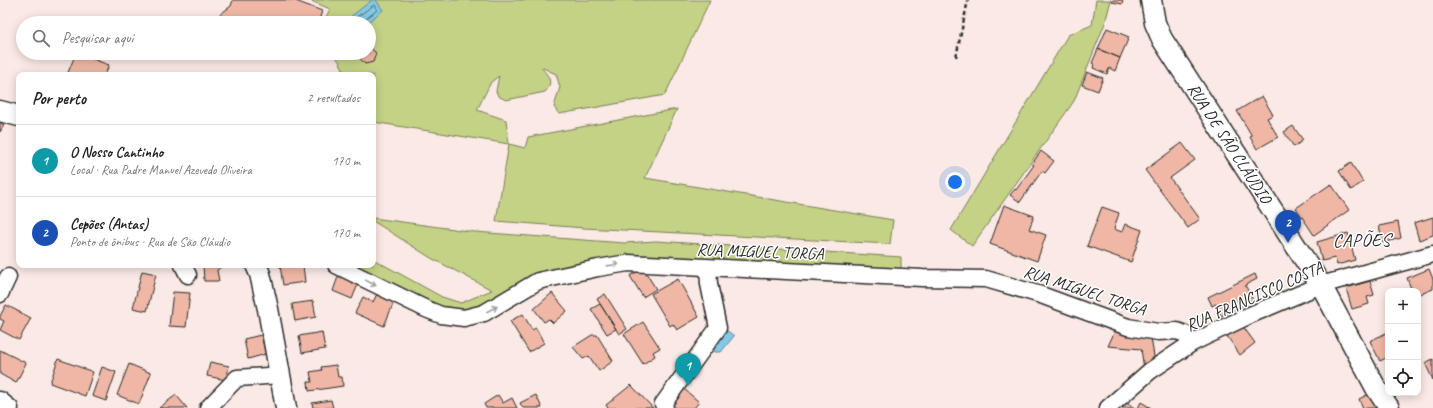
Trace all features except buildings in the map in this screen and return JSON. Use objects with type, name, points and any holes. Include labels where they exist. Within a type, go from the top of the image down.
[{"type":"street","name":"RUA DE SÃO CLÁUDIO","points":[[1151,0],[1155,23],[1162,39],[1321,285],[1376,388],[1389,408]]},
{"type":"street","points":[[0,111],[16,115]]},
{"type":"street","name":"RUA FRANCISCO COSTA","points":[[1108,408],[1150,371],[1192,343],[1250,315],[1321,285],[1433,254]]},
{"type":"street","name":"RUA MIGUEL TORGA","points":[[342,268],[426,309],[441,315],[464,318],[484,313],[538,281],[571,273],[628,263],[922,278],[986,279],[1041,295],[1128,327],[1158,332],[1177,331],[1185,334],[1192,343]]},
{"type":"street","points":[[257,268],[267,302],[286,408]]},
{"type":"street","points":[[665,408],[663,404],[718,328],[709,284],[708,268]]},
{"type":"street","points":[[0,294],[8,277]]},
{"type":"street","points":[[208,408],[237,378],[281,375]]},
{"type":"street","points":[[0,400],[10,408]]},
{"type":"path","points":[[956,57],[968,0]]},
{"type":"green space","points":[[309,0],[710,0],[665,95],[559,114],[554,107],[560,87],[556,74],[541,67],[550,81],[545,92],[506,100],[498,96],[496,91],[499,76],[491,82],[477,110],[506,120],[509,144],[376,122],[376,72],[344,72],[338,60],[376,60],[376,16],[326,16],[330,9]]},
{"type":"green space","points":[[1096,0],[1111,0],[1105,23],[1074,101],[972,246],[951,230],[1068,35],[1092,25]]},
{"type":"green space","points":[[677,109],[645,178],[893,220],[890,244],[584,228],[496,221],[509,144],[525,148],[528,137]]},
{"type":"green space","points":[[376,218],[475,232],[624,243],[656,241],[901,257],[901,272],[613,260],[483,309],[450,313],[355,268],[376,268],[376,261],[442,297],[461,303],[492,290],[431,258],[376,223]]},
{"type":"water","points":[[372,0],[376,0],[383,10],[376,16],[352,16]]},
{"type":"water","points":[[725,329],[734,336],[721,352],[715,352],[713,347]]},
{"type":"place","name":"Cepões (Antas)","points":[[1288,243]]},
{"type":"place","name":"O Nosso Cantinho","points":[[688,386]]},
{"type":"district","name":"CAPÕES","points":[[1362,240]]}]
